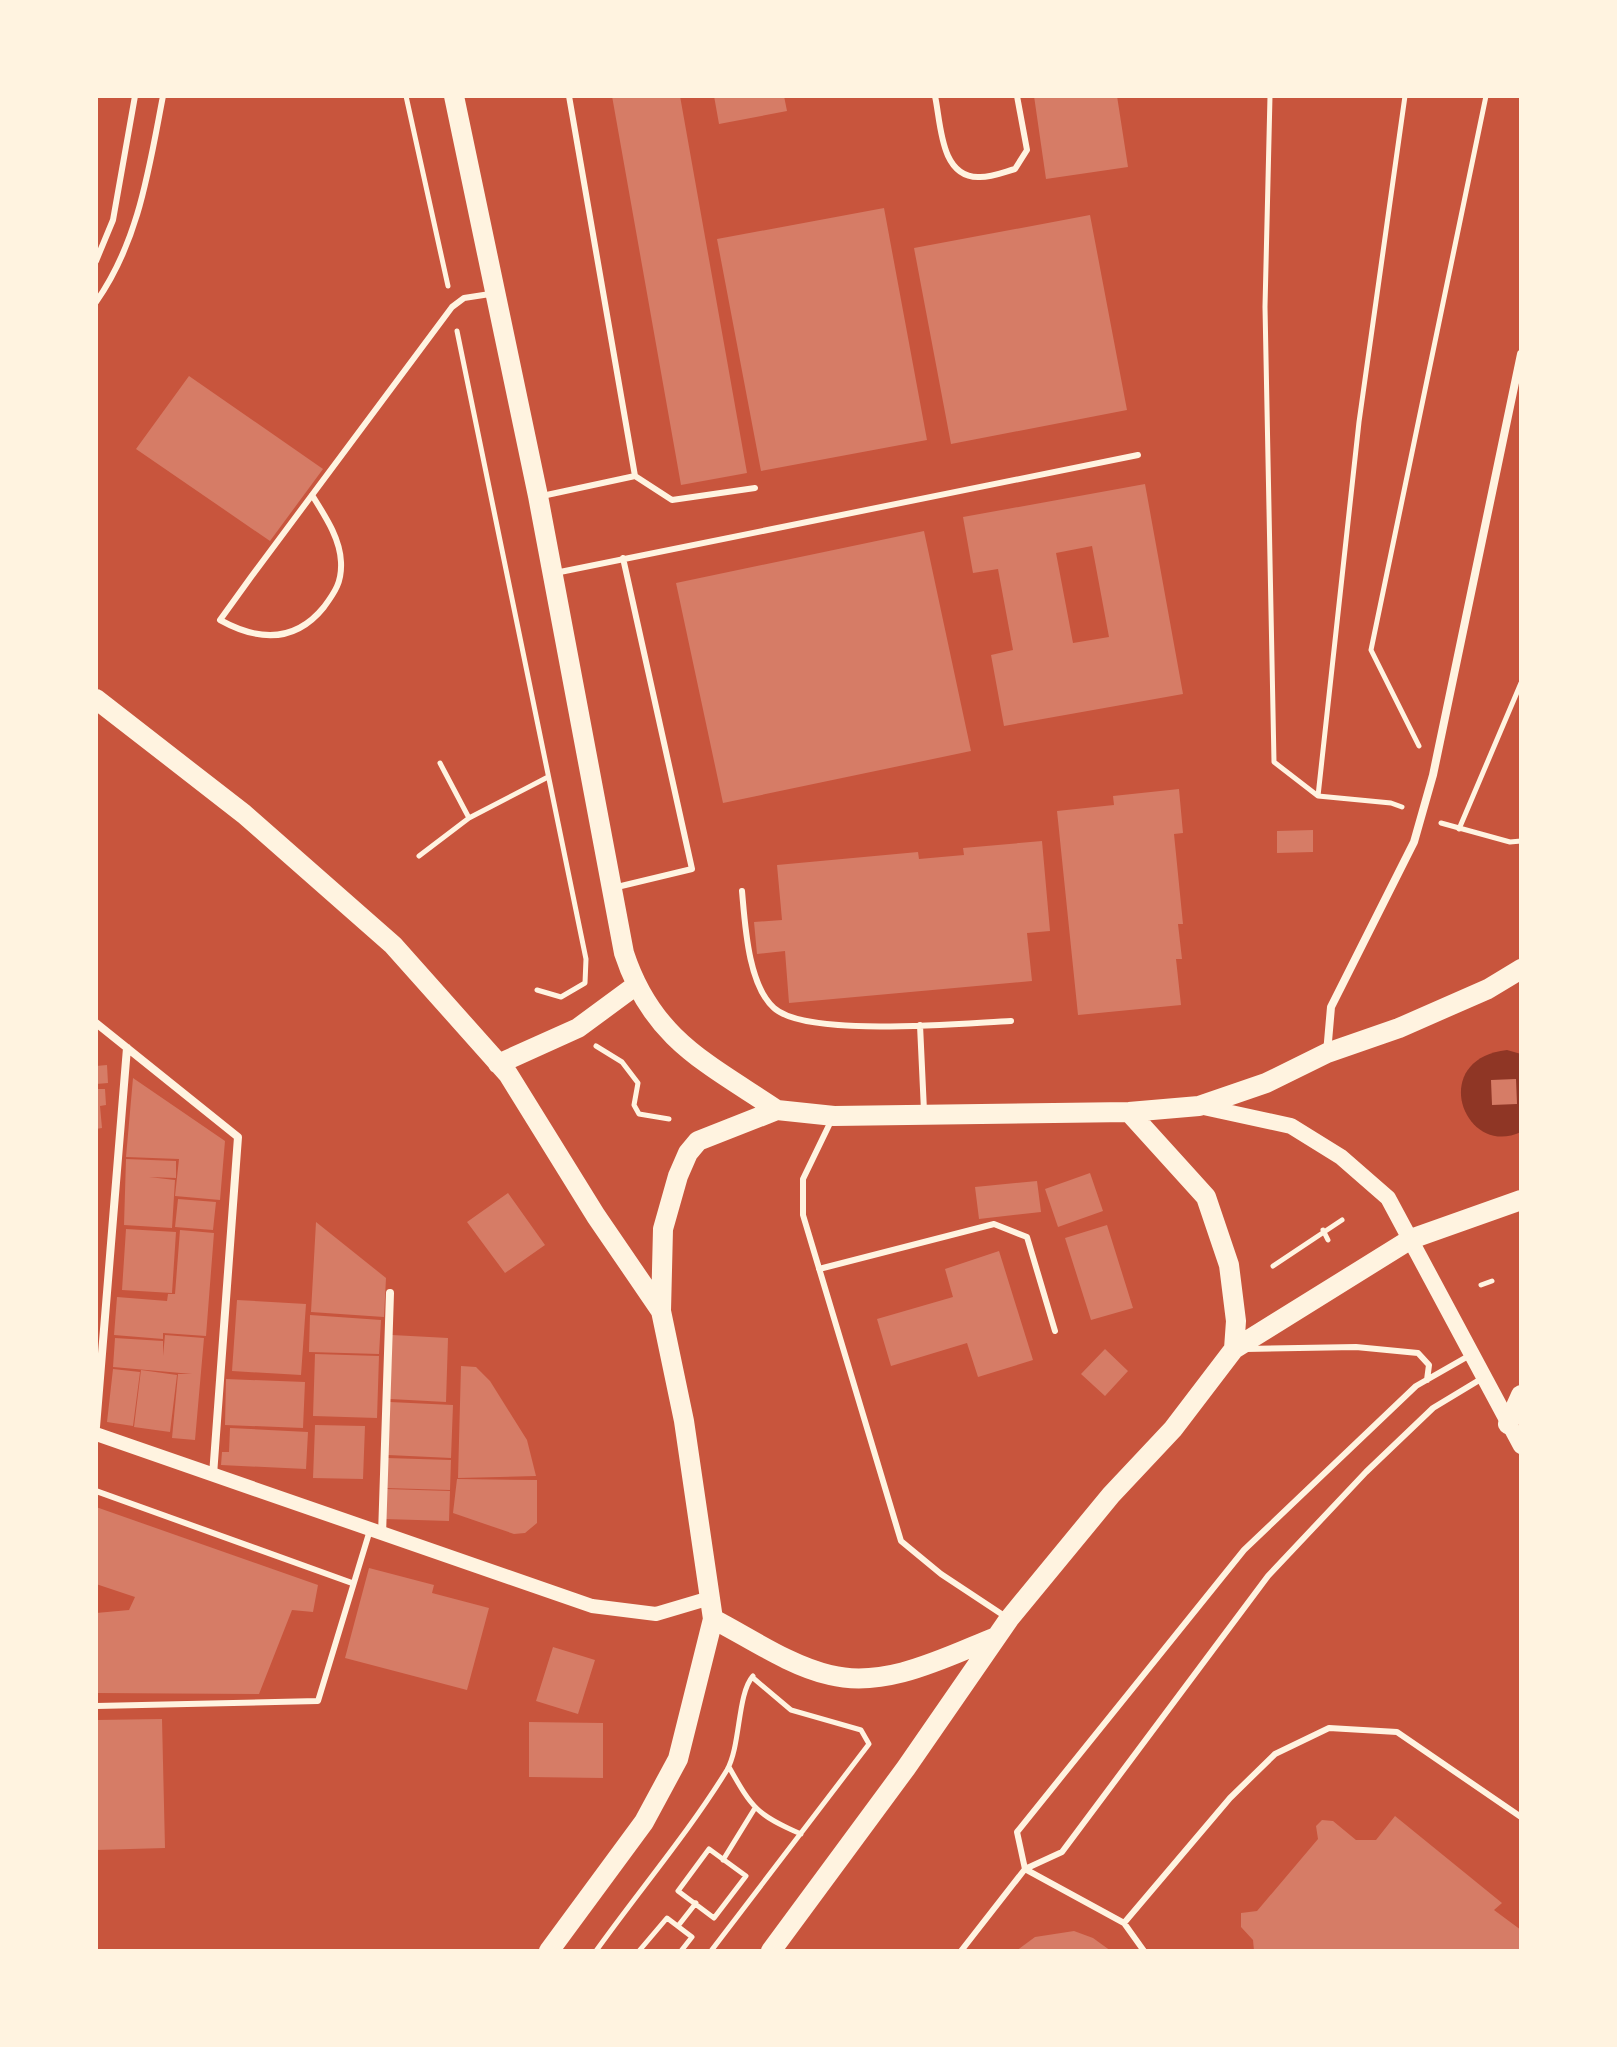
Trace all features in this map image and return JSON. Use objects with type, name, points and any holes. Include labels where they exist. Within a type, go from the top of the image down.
[{"type":"main road","points":[[454,96],[538,496],[624,953],[635,986],[676,1043],[777,1110]]},
{"type":"main road","points":[[96,699],[244,814],[393,945],[498,1064],[661,1311]]},
{"type":"main road","points":[[549,1951],[644,1822],[678,1759],[713,1619],[684,1421],[661,1311],[663,1229],[678,1176],[688,1153],[698,1141],[777,1110],[834,1116],[1129,1112],[1199,1106],[1266,1083],[1327,1053],[1399,1028],[1488,989],[1521,969]]},
{"type":"main road","points":[[498,1064],[578,1028],[635,986]]},
{"type":"main road","points":[[1199,1106],[1291,1126],[1341,1157],[1388,1198],[1521,1446]]},
{"type":"main road","points":[[1129,1112],[1206,1197],[1229,1265],[1236,1321],[1234,1349]]},
{"type":"main road","points":[[778,1948],[1009,1619],[1111,1495],[1173,1429],[1234,1349],[1411,1239],[1521,1200]]},
{"type":"main road","points":[[1508,1424],[1521,1395]]},
{"type":"main road","points":[[713,1619],[830,1675],[866,1678],[921,1667],[996,1637]]},
{"type":"street","points":[[1327,1053],[1331,1007],[1414,842],[1433,775],[1521,354]]},
{"type":"street","points":[[96,1023],[238,1137],[213,1475]]},
{"type":"street","points":[[96,1427],[127,1048]]},
{"type":"street","points":[[376,1533],[390,1293]]},
{"type":"street","points":[[96,1434],[592,1606],[656,1614],[710,1598]]},
{"type":"lane","points":[[96,261],[113,220],[135,96]]},
{"type":"lane","points":[[96,302],[117,273],[131,240],[163,96]]},
{"type":"lane","points":[[569,96],[635,476]]},
{"type":"lane","points":[[935,96],[947,157],[958,171],[977,178],[1015,169],[1027,150],[1017,96]]},
{"type":"lane","points":[[312,495],[333,529],[341,561],[339,587],[309,625],[276,635],[243,633],[220,620],[260,565],[312,495],[452,307],[464,298],[495,293]]},
{"type":"lane","points":[[551,574],[1138,455]]},
{"type":"lane","points":[[538,496],[635,476],[672,500],[755,488]]},
{"type":"lane","points":[[612,888],[692,869],[623,558]]},
{"type":"lane","points":[[742,891],[755,975],[774,1008],[801,1020],[878,1027],[1011,1021]]},
{"type":"lane","points":[[920,1025],[924,1114]]},
{"type":"lane","points":[[834,1116],[803,1179],[803,1215],[901,1541],[941,1574],[1009,1619]]},
{"type":"lane","points":[[819,1269],[994,1224],[1027,1237],[1055,1331]]},
{"type":"lane","points":[[1234,1349],[1356,1347],[1418,1353],[1429,1365],[1427,1380]]},
{"type":"lane","points":[[1144,1951],[1124,1923],[1025,1869],[1017,1832],[1244,1550],[1408,1393],[1473,1353]]},
{"type":"lane","points":[[961,1951],[1025,1869],[1062,1852],[1279,1564],[1366,1472],[1433,1408],[1485,1378]]},
{"type":"lane","points":[[96,1491],[352,1583]]},
{"type":"lane","points":[[96,1706],[318,1701],[352,1583],[376,1533]]},
{"type":"lane","points":[[1124,1923],[1230,1798],[1275,1754],[1329,1728],[1397,1732],[1521,1817]]},
{"type":"path","points":[[406,96],[586,959],[585,983],[561,997],[537,990]]},
{"type":"path","points":[[1270,96],[1265,307],[1274,762],[1318,796],[1391,803]]},
{"type":"path","points":[[1318,796],[1359,422],[1405,96]]},
{"type":"path","points":[[1433,775],[1371,650],[1486,96]]},
{"type":"path","points":[[1521,683],[1459,829],[1510,842],[1521,841]]},
{"type":"path","points":[[440,763],[469,818]]},
{"type":"path","points":[[419,856],[469,818],[548,777]]},
{"type":"path","points":[[587,1043],[622,1062],[638,1083],[634,1105],[639,1114],[669,1119]]},
{"type":"path","points":[[1273,1266],[1342,1220]]},
{"type":"path","points":[[1323,1230],[1328,1240]]},
{"type":"path","points":[[1481,1285],[1492,1281]]},
{"type":"path","points":[[596,1951],[729,1767],[744,1711],[745,1688],[752,1677],[791,1710],[861,1730],[869,1744],[711,1951]]},
{"type":"path","points":[[729,1767],[744,1799],[770,1821],[801,1834]]},
{"type":"path","points":[[723,1860],[755,1808]]},
{"type":"path","points":[[709,1849],[746,1876],[714,1918],[696,1903],[678,1891],[709,1849]]},
{"type":"path","points":[[678,1926],[696,1903]]},
{"type":"path","points":[[639,1951],[667,1918],[692,1937],[681,1951]]},
{"type":"shaded area","points":[[1507,1050],[1521,1054],[1521,1132],[1501,1137],[1484,1132],[1470,1120],[1463,1104],[1461,1087],[1467,1070],[1482,1057]]},
{"type":"building","points":[[612,96],[680,96],[747,473],[681,485]]},
{"type":"building","points":[[714,96],[784,96],[787,111],[719,124]]},
{"type":"building","points":[[1034,96],[1117,96],[1128,167],[1046,179]]},
{"type":"building","points":[[884,208],[927,440],[761,471],[717,239]]},
{"type":"building","points":[[1090,215],[1127,410],[951,444],[914,248]]},
{"type":"building","points":[[189,376],[323,469],[270,541],[136,449]]},
{"type":"building","points":[[1145,484],[1183,694],[1004,726],[991,655],[1013,650],[998,569],[973,573],[963,517]],"holes":[[[1092,546],[1109,637],[1073,643],[1056,553]]]},
{"type":"building","points":[[924,531],[971,751],[723,803],[676,583]]},
{"type":"building","points":[[1179,789],[1183,833],[1174,834],[1183,924],[1178,924],[1182,959],[1176,959],[1181,1005],[1078,1015],[1057,811],[1114,805],[1113,796]]},
{"type":"building","points":[[1313,830],[1313,852],[1277,853],[1277,831]]},
{"type":"building","points":[[1042,841],[1050,931],[1027,933],[1032,981],[789,1003],[785,951],[757,954],[754,922],[782,920],[777,865],[918,852],[919,859],[964,855],[963,848]]},
{"type":"building","points":[[107,1065],[108,1083],[96,1084],[96,1066]]},
{"type":"building","points":[[133,1078],[225,1141],[220,1200],[175,1196],[179,1159],[126,1157]]},
{"type":"building","points":[[1516,1079],[1517,1104],[1492,1105],[1491,1080]]},
{"type":"building","points":[[96,1089],[105,1089],[106,1105],[100,1106],[102,1128],[96,1129]]},
{"type":"building","points":[[126,1159],[176,1161],[176,1178],[149,1177],[175,1180],[172,1228],[124,1225]]},
{"type":"building","points":[[1090,1173],[1103,1211],[1058,1227],[1045,1189]]},
{"type":"building","points":[[1037,1181],[1041,1212],[979,1219],[975,1187]]},
{"type":"building","points":[[508,1193],[545,1245],[505,1273],[467,1222]]},
{"type":"building","points":[[178,1199],[216,1202],[213,1230],[175,1227]]},
{"type":"building","points":[[316,1222],[386,1278],[384,1317],[311,1312]]},
{"type":"building","points":[[1107,1225],[1133,1308],[1091,1320],[1065,1238]]},
{"type":"building","points":[[126,1229],[176,1232],[172,1293],[122,1290]]},
{"type":"building","points":[[180,1230],[214,1233],[206,1336],[163,1333],[163,1339],[114,1335],[117,1297],[167,1301],[168,1294],[175,1294]]},
{"type":"building","points":[[999,1251],[1033,1360],[978,1377],[967,1343],[891,1366],[877,1319],[953,1297],[945,1269]]},
{"type":"building","points":[[237,1300],[306,1304],[301,1375],[232,1371]]},
{"type":"building","points":[[310,1315],[381,1320],[379,1354],[309,1352]]},
{"type":"building","points":[[165,1335],[204,1338],[195,1440],[172,1438],[178,1374],[192,1374],[113,1367],[115,1338],[163,1341],[163,1356]]},
{"type":"building","points":[[392,1335],[448,1338],[446,1402],[390,1399]]},
{"type":"building","points":[[1105,1349],[1128,1371],[1105,1396],[1081,1374]]},
{"type":"building","points":[[315,1354],[379,1356],[377,1418],[313,1416]]},
{"type":"building","points":[[461,1366],[476,1367],[490,1381],[527,1440],[536,1476],[458,1478]]},
{"type":"building","points":[[113,1369],[140,1372],[133,1426],[107,1422]]},
{"type":"building","points":[[141,1370],[177,1375],[170,1432],[134,1427]]},
{"type":"building","points":[[226,1379],[305,1382],[303,1428],[225,1425]]},
{"type":"building","points":[[390,1402],[453,1405],[451,1458],[388,1455]]},
{"type":"building","points":[[315,1425],[365,1426],[363,1479],[313,1478]]},
{"type":"building","points":[[230,1428],[308,1432],[306,1469],[221,1465],[222,1452],[229,1452]]},
{"type":"building","points":[[387,1458],[451,1460],[450,1490],[386,1488]]},
{"type":"building","points":[[457,1479],[537,1480],[537,1523],[525,1533],[514,1534],[453,1513]]},
{"type":"building","points":[[386,1489],[450,1491],[449,1521],[385,1519]]},
{"type":"building","points":[[96,1507],[318,1585],[313,1612],[292,1610],[259,1694],[96,1693],[96,1613],[129,1610],[135,1597],[96,1584]]},
{"type":"building","points":[[369,1568],[434,1585],[432,1593],[489,1608],[467,1690],[345,1658]]},
{"type":"building","points":[[553,1647],[595,1660],[578,1714],[536,1701]]},
{"type":"building","points":[[162,1719],[165,1848],[96,1850],[96,1720]]},
{"type":"building","points":[[529,1722],[603,1723],[603,1778],[529,1777]]},
{"type":"building","points":[[1395,1816],[1502,1903],[1494,1910],[1521,1930],[1519,1951],[1254,1951],[1253,1940],[1241,1927],[1241,1913],[1257,1911],[1318,1839],[1316,1826],[1322,1820],[1333,1821],[1356,1840],[1376,1840]]},
{"type":"building","points":[[1074,1931],[1093,1938],[1111,1951],[1016,1951],[1035,1937]]}]
